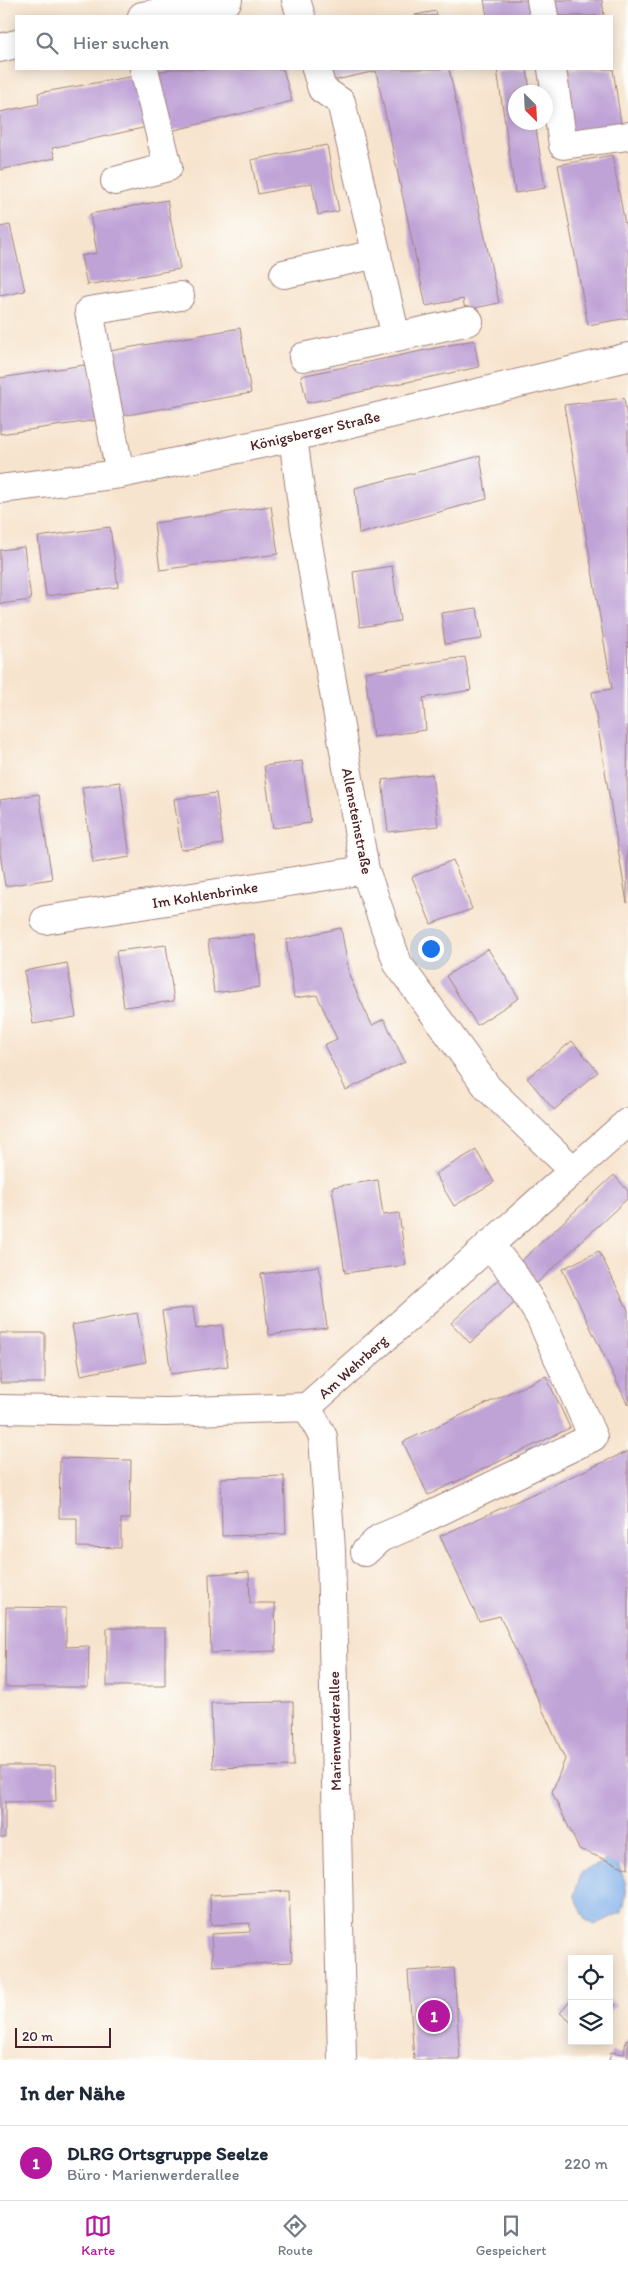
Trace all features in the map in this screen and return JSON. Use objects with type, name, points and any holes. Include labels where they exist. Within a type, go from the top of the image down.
[{"type":"street","points":[[147,15],[228,0]]},
{"type":"street","points":[[296,0],[301,15]]},
{"type":"street","points":[[541,0],[544,15]]},
{"type":"street","points":[[0,48],[15,44]]},
{"type":"street","points":[[115,181],[168,167],[144,70]]},
{"type":"street","points":[[316,70],[322,89],[341,102],[396,337]]},
{"type":"street","points":[[552,70],[563,145],[628,136]]},
{"type":"street","points":[[284,274],[377,254]]},
{"type":"street","points":[[120,474],[89,311],[180,296]]},
{"type":"street","points":[[303,357],[469,321]]},
{"type":"street","name":"Königsberger Straße","points":[[0,489],[120,474],[294,437],[628,357]]},
{"type":"street","name":"Allensteinstraße","points":[[294,437],[305,527],[365,870],[398,964],[488,1088],[572,1170]]},
{"type":"street","name":"Im Kohlenbrinke","points":[[45,920],[365,870]]},
{"type":"street","name":"Am Wehrberg","points":[[0,1409],[166,1412],[307,1407],[628,1122]]},
{"type":"street","points":[[365,1552],[380,1538],[411,1525],[593,1437],[540,1317],[516,1278],[489,1244]]},
{"type":"street","name":"Marienwerderallee","points":[[307,1407],[323,1437],[331,1550],[342,2060]]},
{"type":"water","points":[[614,1839],[624,1845],[618,1865],[626,1888],[624,1904],[622,1912],[595,1925],[586,1920],[574,1895],[582,1871],[604,1862]]},
{"type":"building","points":[[484,0],[531,0],[533,15],[487,15]]},
{"type":"building","points":[[549,0],[602,0],[604,15],[551,15]]},
{"type":"building","points":[[436,11],[437,15],[415,15]]},
{"type":"building","points":[[613,69],[621,123],[570,131],[560,70]]},
{"type":"building","points":[[167,70],[283,70],[292,101],[171,131],[157,72]]},
{"type":"building","points":[[324,70],[449,70],[499,303],[465,310],[463,299],[426,306],[376,71],[327,82]]},
{"type":"building","points":[[497,70],[527,70],[529,85],[508,85],[508,130],[536,130],[545,188],[515,193]]},
{"type":"building","points":[[135,76],[147,127],[52,148],[55,158],[0,170],[0,112],[39,104],[38,93]]},
{"type":"building","points":[[327,145],[339,211],[318,215],[312,183],[258,194],[251,160]]},
{"type":"building","points":[[612,155],[628,240],[628,318],[588,325],[558,165]]},
{"type":"building","points":[[167,200],[180,269],[87,285],[81,256],[97,253],[90,214]]},
{"type":"building","points":[[10,225],[25,291],[0,296],[0,227]]},
{"type":"building","points":[[240,328],[251,393],[121,416],[110,351]]},
{"type":"building","points":[[474,340],[479,367],[307,403],[301,376]]},
{"type":"building","points":[[90,364],[98,420],[0,434],[0,378]]},
{"type":"building","points":[[624,398],[628,428],[627,903],[592,692],[612,689],[564,405]]},
{"type":"building","points":[[480,456],[487,499],[359,534],[355,488]]},
{"type":"building","points":[[271,506],[278,554],[160,570],[154,523]]},
{"type":"building","points":[[110,527],[118,587],[46,596],[38,537]]},
{"type":"building","points":[[24,547],[31,600],[0,604],[0,550]]},
{"type":"building","points":[[392,566],[400,621],[360,627],[353,572]]},
{"type":"building","points":[[477,608],[482,639],[445,644],[441,613]]},
{"type":"building","points":[[465,657],[471,690],[423,698],[426,730],[373,737],[365,672]]},
{"type":"building","points":[[302,761],[311,823],[273,828],[264,766]]},
{"type":"building","points":[[432,774],[438,826],[388,832],[382,780]]},
{"type":"building","points":[[120,782],[130,857],[93,863],[82,787]]},
{"type":"building","points":[[216,793],[223,844],[181,850],[174,799]]},
{"type":"building","points":[[39,794],[52,879],[5,886],[0,853],[0,800]]},
{"type":"building","points":[[453,860],[472,909],[431,924],[412,877]]},
{"type":"building","points":[[341,928],[350,978],[372,1025],[384,1019],[405,1062],[346,1090],[324,1045],[337,1039],[317,995],[294,998],[286,940]]},
{"type":"building","points":[[254,934],[260,987],[214,993],[208,940]]},
{"type":"building","points":[[166,945],[174,1001],[124,1007],[116,951]]},
{"type":"building","points":[[488,949],[519,998],[477,1025],[446,976]]},
{"type":"building","points":[[67,963],[76,1017],[33,1024],[24,971]]},
{"type":"building","points":[[572,1041],[598,1072],[554,1110],[527,1078]]},
{"type":"building","points":[[476,1150],[494,1182],[454,1206],[435,1174]]},
{"type":"building","points":[[614,1175],[628,1191],[628,1198],[537,1283],[518,1264]]},
{"type":"building","points":[[378,1180],[383,1215],[399,1213],[406,1265],[345,1273],[332,1187]]},
{"type":"building","points":[[599,1251],[628,1310],[628,1405],[562,1269]]},
{"type":"building","points":[[319,1266],[327,1328],[269,1335],[261,1274]]},
{"type":"building","points":[[502,1276],[521,1297],[470,1343],[451,1323]]},
{"type":"building","points":[[193,1307],[196,1329],[222,1325],[228,1366],[171,1374],[162,1311]]},
{"type":"building","points":[[137,1313],[146,1362],[81,1375],[72,1325]]},
{"type":"building","points":[[0,1333],[45,1333],[45,1383],[0,1383]]},
{"type":"building","points":[[546,1376],[570,1428],[428,1495],[403,1442]]},
{"type":"building","points":[[628,1451],[628,1869],[579,1849],[552,1792],[565,1759],[500,1616],[479,1621],[440,1536]]},
{"type":"building","points":[[60,1458],[131,1460],[130,1519],[121,1519],[121,1548],[77,1547],[77,1518],[59,1518]]},
{"type":"building","points":[[284,1476],[286,1534],[222,1536],[221,1478]]},
{"type":"building","points":[[249,1572],[250,1603],[275,1603],[276,1651],[211,1653],[209,1574]]},
{"type":"building","points":[[6,1607],[66,1608],[66,1647],[89,1646],[88,1687],[5,1687]]},
{"type":"building","points":[[107,1628],[165,1628],[165,1686],[107,1686]]},
{"type":"building","points":[[293,1702],[294,1766],[213,1768],[211,1703]]},
{"type":"building","points":[[0,1766],[55,1766],[56,1801],[5,1802],[5,1838],[0,1838]]},
{"type":"building","points":[[289,1891],[292,1962],[213,1966],[211,1934],[250,1932],[250,1923],[211,1925],[210,1895]]},
{"type":"building","points":[[454,1968],[460,2060],[414,2060],[408,1971]]},
{"type":"building","points":[[568,2004],[568,2020],[560,2013]]},
{"type":"building","points":[[626,2040],[628,2041],[628,2060],[609,2060],[611,2052],[624,2054]]},
{"type":"place","name":"DLRG Ortsgruppe Seelze","points":[[434,2016]]}]
